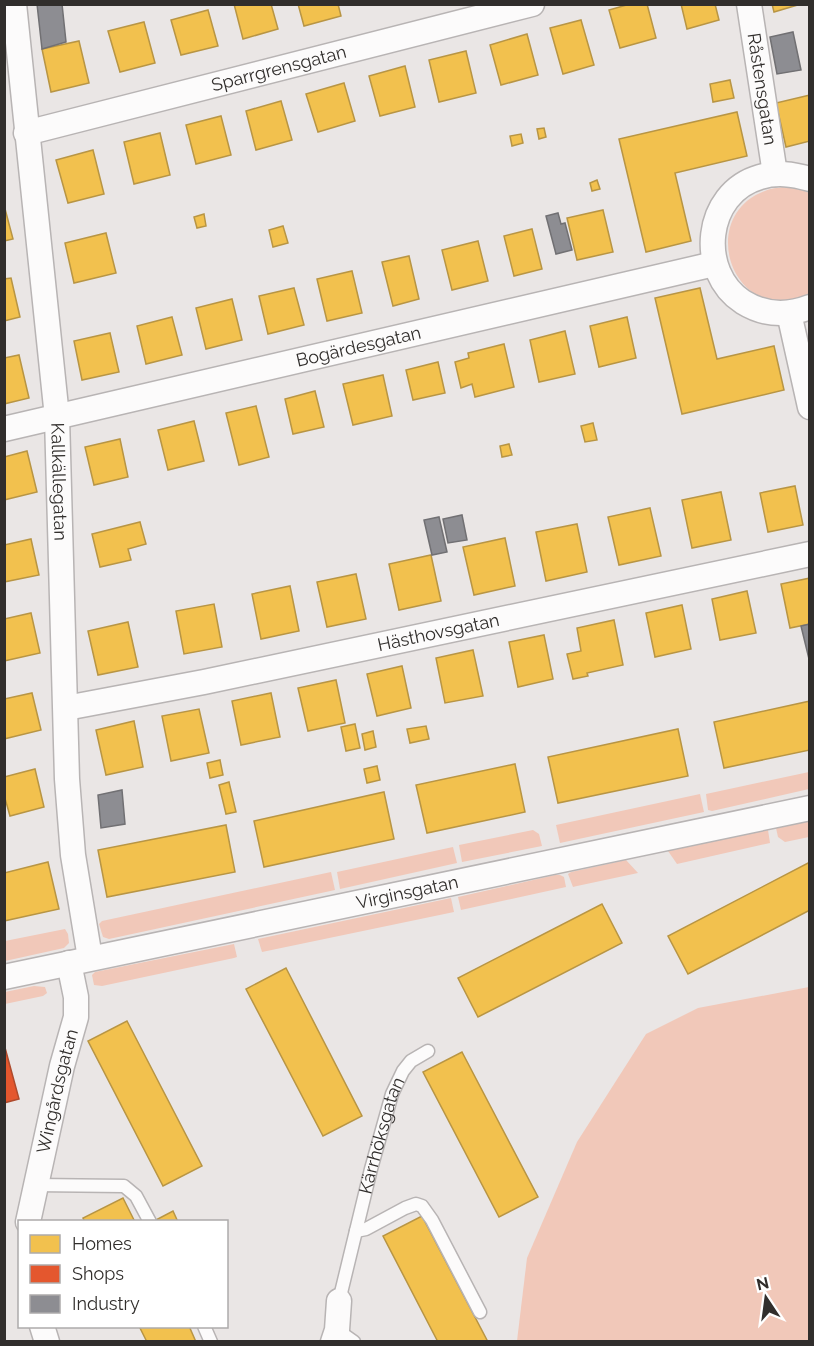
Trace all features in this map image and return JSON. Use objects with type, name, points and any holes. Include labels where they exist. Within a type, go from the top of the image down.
[{"type":"street","name":"Kallkällegatan","points":[[14,4],[57,417],[67,780],[80,960]]},
{"type":"street","name":"Sparrgrensgatan","points":[[26,133],[532,4]]},
{"type":"street","name":"Råstensgatan","points":[[749,4],[775,174]]},
{"type":"street","points":[[810,179],[792,174],[775,174],[757,177],[742,186],[719,212],[713,229],[711,246],[714,264],[727,288],[737,298],[762,311],[800,310],[810,407]]},
{"type":"street","name":"Bogärdesgatan","points":[[4,429],[714,264]]},
{"type":"street","name":"Hästhovsgatan","points":[[66,708],[204,682],[810,554]]},
{"type":"street","name":"Virginsgatan","points":[[4,976],[810,808]]},
{"type":"street","name":"Wingårdsgatan","points":[[28,1220],[76,1017],[80,960]]},
{"type":"street","name":"Kärrhöksgatan","points":[[339,1301],[341,1338]]},
{"type":"lane","name":"Kärrhöksgatan","points":[[339,1301],[392,1094],[403,1071],[411,1061],[428,1051]]},
{"type":"lane","points":[[35,1185],[124,1186],[136,1196],[149,1220]]},
{"type":"lane","name":"Kärrhöksgatan","points":[[356,1231],[366,1229],[405,1208],[416,1204],[422,1206],[432,1220],[480,1312]]},
{"type":"shaded area","points":[[783,187],[809,193],[809,297],[794,302],[769,300],[751,291],[737,276],[730,258],[728,238],[733,219],[745,203],[767,190]]},
{"type":"shaded area","points":[[809,772],[809,789],[708,810],[706,794]]},
{"type":"shaded area","points":[[700,794],[704,812],[560,843],[556,825]]},
{"type":"shaded area","points":[[809,821],[809,837],[785,842],[778,837],[776,828]]},
{"type":"shaded area","points":[[533,830],[539,834],[542,846],[462,862],[459,845]]},
{"type":"shaded area","points":[[768,830],[770,843],[677,864],[668,851]]},
{"type":"shaded area","points":[[453,847],[457,863],[340,889],[337,872]]},
{"type":"shaded area","points":[[626,860],[638,873],[573,887],[568,874],[571,872]]},
{"type":"shaded area","points":[[331,872],[335,890],[109,939],[103,937],[99,924],[102,921]]},
{"type":"shaded area","points":[[555,875],[564,877],[566,887],[461,910],[458,897]]},
{"type":"shaded area","points":[[451,898],[454,912],[262,952],[258,939]]},
{"type":"shaded area","points":[[65,929],[69,943],[64,948],[5,961],[5,941]]},
{"type":"shaded area","points":[[234,944],[237,957],[234,958],[102,986],[94,985],[92,975],[95,972]]},
{"type":"shaded area","points":[[34,986],[45,987],[47,993],[43,996],[5,1004],[5,992]]},
{"type":"shaded area","points":[[809,987],[809,1341],[517,1341],[527,1258],[577,1142],[646,1034],[698,1008]]},
{"type":"building: Homes","points":[[234,4],[271,4],[278,29],[243,39]]},
{"type":"building: Homes","points":[[298,4],[338,4],[341,16],[304,26]]},
{"type":"building: Homes","points":[[630,4],[647,4],[656,38],[620,48],[609,10]]},
{"type":"building: Homes","points":[[681,4],[715,4],[719,20],[687,29]]},
{"type":"building: Homes","points":[[772,4],[801,4],[774,12]]},
{"type":"building: Homes","points":[[208,10],[218,46],[181,55],[171,20]]},
{"type":"building: Homes","points":[[581,20],[594,65],[563,74],[550,28]]},
{"type":"building: Homes","points":[[144,22],[155,63],[120,72],[108,31]]},
{"type":"building: Homes","points":[[527,34],[538,75],[501,85],[490,45]]},
{"type":"building: Homes","points":[[79,41],[89,83],[51,92],[42,49]]},
{"type":"building: Homes","points":[[466,51],[476,93],[439,102],[429,60]]},
{"type":"building: Homes","points":[[405,66],[415,107],[380,116],[369,76]]},
{"type":"building: Homes","points":[[730,80],[734,98],[713,102],[710,84]]},
{"type":"building: Homes","points":[[344,83],[355,121],[318,132],[306,94]]},
{"type":"building: Homes","points":[[810,95],[810,141],[786,147],[776,103]]},
{"type":"building: Homes","points":[[281,101],[292,140],[256,150],[246,111]]},
{"type":"building: Homes","points":[[737,112],[747,156],[675,173],[691,241],[646,252],[619,139]]},
{"type":"building: Homes","points":[[221,116],[231,155],[196,164],[186,125]]},
{"type":"building: Homes","points":[[544,128],[546,137],[539,139],[537,129]]},
{"type":"building: Homes","points":[[160,133],[170,175],[134,184],[124,142]]},
{"type":"building: Homes","points":[[521,134],[523,143],[512,146],[510,136]]},
{"type":"building: Homes","points":[[93,150],[104,194],[68,203],[56,160]]},
{"type":"building: Homes","points":[[597,180],[600,189],[592,191],[590,183]]},
{"type":"building: Homes","points":[[4,205],[13,239],[4,241]]},
{"type":"building: Homes","points":[[603,210],[613,252],[577,260],[567,218]]},
{"type":"building: Homes","points":[[204,214],[206,226],[197,228],[194,217]]},
{"type":"building: Homes","points":[[283,226],[288,243],[273,247],[269,230]]},
{"type":"building: Homes","points":[[532,229],[542,269],[514,276],[504,236]]},
{"type":"building: Homes","points":[[106,233],[116,273],[74,283],[65,243]]},
{"type":"building: Homes","points":[[478,241],[488,281],[452,290],[442,250]]},
{"type":"building: Homes","points":[[409,256],[419,299],[393,306],[382,262]]},
{"type":"building: Homes","points":[[352,271],[362,313],[327,321],[317,279]]},
{"type":"building: Homes","points":[[11,278],[20,317],[4,321],[4,279]]},
{"type":"building: Homes","points":[[294,288],[304,325],[268,334],[259,296]]},
{"type":"building: Homes","points":[[700,288],[717,359],[774,346],[784,390],[682,414],[655,298]]},
{"type":"building: Homes","points":[[232,299],[242,340],[206,349],[196,308]]},
{"type":"building: Homes","points":[[172,317],[182,355],[146,364],[137,326]]},
{"type":"building: Homes","points":[[627,317],[636,358],[599,367],[590,326]]},
{"type":"building: Homes","points":[[565,331],[575,374],[539,382],[530,340]]},
{"type":"building: Homes","points":[[110,333],[119,372],[82,380],[74,341]]},
{"type":"building: Homes","points":[[504,344],[514,387],[475,397],[472,384],[461,388],[455,362],[469,358],[468,353]]},
{"type":"building: Homes","points":[[19,355],[29,398],[4,404],[4,358]]},
{"type":"building: Homes","points":[[438,362],[445,393],[413,400],[406,370]]},
{"type":"building: Homes","points":[[383,375],[392,416],[353,425],[343,384]]},
{"type":"building: Homes","points":[[315,391],[324,427],[293,434],[285,399]]},
{"type":"building: Homes","points":[[256,406],[269,457],[239,465],[226,413]]},
{"type":"building: Homes","points":[[194,421],[204,461],[168,470],[158,430]]},
{"type":"building: Homes","points":[[593,423],[597,440],[585,442],[581,426]]},
{"type":"building: Homes","points":[[120,439],[128,477],[94,485],[85,447]]},
{"type":"building: Homes","points":[[509,444],[512,455],[502,457],[500,446]]},
{"type":"building: Homes","points":[[27,451],[37,492],[4,500],[4,457]]},
{"type":"building: Homes","points":[[795,486],[803,525],[768,532],[760,493]]},
{"type":"building: Homes","points":[[721,492],[731,540],[692,548],[682,500]]},
{"type":"building: Homes","points":[[650,508],[661,556],[619,565],[608,517]]},
{"type":"building: Homes","points":[[140,522],[146,544],[128,549],[131,560],[100,567],[92,534]]},
{"type":"building: Homes","points":[[577,524],[587,572],[546,581],[536,532]]},
{"type":"building: Homes","points":[[505,538],[515,586],[474,595],[463,547]]},
{"type":"building: Homes","points":[[31,539],[39,575],[4,582],[4,545]]},
{"type":"building: Homes","points":[[431,555],[441,601],[399,610],[389,564]]},
{"type":"building: Homes","points":[[356,574],[366,619],[327,627],[317,582]]},
{"type":"building: Homes","points":[[810,578],[810,624],[790,628],[781,584]]},
{"type":"building: Homes","points":[[290,586],[299,631],[261,639],[252,594]]},
{"type":"building: Homes","points":[[747,591],[756,633],[720,640],[712,599]]},
{"type":"building: Homes","points":[[214,604],[222,647],[184,654],[176,611]]},
{"type":"building: Homes","points":[[682,605],[691,649],[655,657],[646,613]]},
{"type":"building: Homes","points":[[31,613],[40,653],[4,661],[4,619]]},
{"type":"building: Homes","points":[[614,620],[623,665],[587,673],[588,676],[573,679],[567,654],[581,651],[577,628]]},
{"type":"building: Homes","points":[[128,622],[138,667],[98,675],[88,631]]},
{"type":"building: Homes","points":[[544,635],[553,679],[518,687],[509,642]]},
{"type":"building: Homes","points":[[473,650],[483,696],[445,703],[436,658]]},
{"type":"building: Homes","points":[[402,666],[411,708],[377,716],[367,674]]},
{"type":"building: Homes","points":[[336,680],[345,723],[308,731],[298,688]]},
{"type":"building: Homes","points":[[32,693],[41,730],[4,739],[4,699]]},
{"type":"building: Homes","points":[[271,693],[280,737],[241,745],[232,701]]},
{"type":"building: Homes","points":[[810,701],[810,750],[724,768],[714,722]]},
{"type":"building: Homes","points":[[199,709],[209,753],[171,761],[162,716]]},
{"type":"building: Homes","points":[[134,721],[143,767],[106,775],[96,730]]},
{"type":"building: Homes","points":[[355,724],[360,748],[346,751],[341,727]]},
{"type":"building: Homes","points":[[426,726],[429,739],[410,743],[407,729]]},
{"type":"building: Homes","points":[[678,729],[688,776],[558,803],[548,757]]},
{"type":"building: Homes","points":[[373,731],[376,747],[365,750],[362,734]]},
{"type":"building: Homes","points":[[220,760],[223,775],[210,778],[207,763]]},
{"type":"building: Homes","points":[[515,764],[525,812],[427,833],[416,785]]},
{"type":"building: Homes","points":[[377,766],[380,780],[367,783],[364,769]]},
{"type":"building: Homes","points":[[35,769],[44,807],[10,816],[4,795],[4,777]]},
{"type":"building: Homes","points":[[229,782],[236,812],[226,814],[219,785]]},
{"type":"building: Homes","points":[[384,792],[394,839],[264,867],[254,821]]},
{"type":"building: Homes","points":[[226,825],[235,872],[107,897],[98,850]]},
{"type":"building: Homes","points":[[48,862],[59,909],[4,921],[4,873]]},
{"type":"building: Homes","points":[[810,862],[810,910],[688,974],[668,936]]},
{"type":"building: Homes","points":[[602,904],[622,943],[478,1017],[458,978]]},
{"type":"building: Homes","points":[[286,968],[362,1116],[323,1136],[246,989]]},
{"type":"building: Homes","points":[[127,1021],[202,1166],[163,1186],[88,1041]]},
{"type":"building: Homes","points":[[462,1052],[538,1197],[499,1217],[423,1072]]},
{"type":"building: Homes","points":[[123,1198],[134,1220],[84,1220],[83,1218]]},
{"type":"building: Homes","points":[[173,1211],[177,1220],[156,1220]]},
{"type":"building: Homes","points":[[422,1216],[488,1342],[438,1342],[383,1236]]},
{"type":"building: Homes","points":[[140,1328],[190,1328],[196,1342],[147,1342]]},
{"type":"building: Shops","points":[[4,1044],[19,1099],[4,1103]]},
{"type":"building: Industry","points":[[37,4],[62,4],[66,42],[42,49]]},
{"type":"building: Industry","points":[[793,32],[801,70],[777,74],[770,37]]},
{"type":"building: Industry","points":[[558,213],[561,224],[565,223],[572,250],[556,254],[546,216]]},
{"type":"building: Industry","points":[[462,515],[467,540],[448,543],[443,519]]},
{"type":"building: Industry","points":[[439,517],[447,552],[432,555],[424,520]]},
{"type":"building: Industry","points":[[810,624],[810,663],[801,626]]},
{"type":"building: Industry","points":[[122,790],[125,824],[101,828],[98,795]]}]
